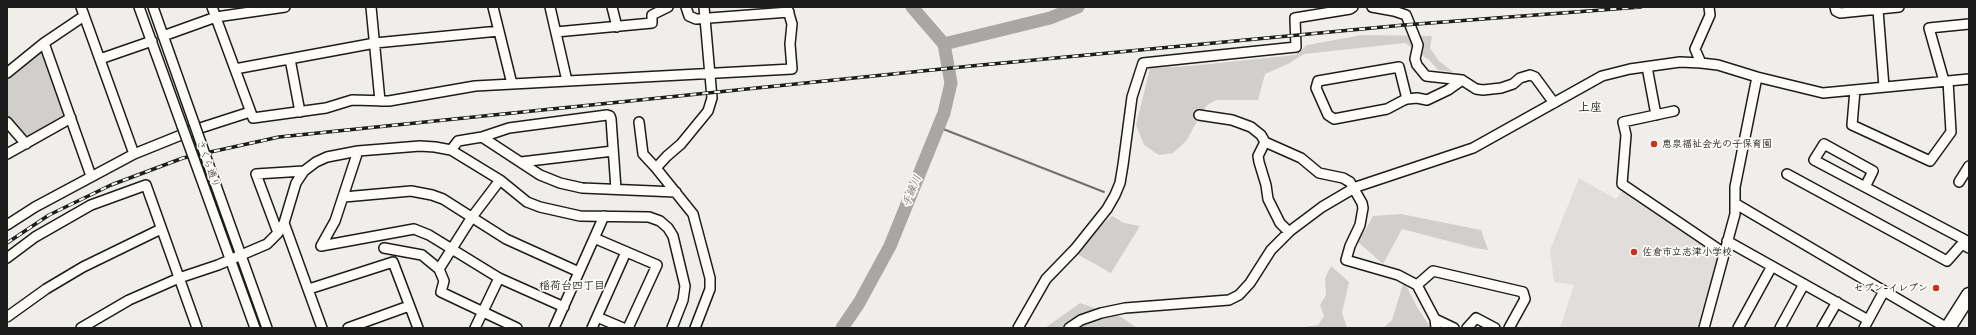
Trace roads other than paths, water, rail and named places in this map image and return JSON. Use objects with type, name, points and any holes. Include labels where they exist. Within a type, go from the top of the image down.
[{"type":"highway","points":[[1948,328],[1969,295]]},
{"type":"street","points":[[81,7],[134,154]]},
{"type":"street","name":"さくら通り","points":[[139,7],[255,328]]},
{"type":"street","name":"さくら通り","points":[[153,7],[267,328]]},
{"type":"street","points":[[212,7],[253,118],[326,108],[352,100],[380,100],[464,87],[792,69],[790,44],[792,24],[788,9],[696,19],[689,16],[686,7]]},
{"type":"street","points":[[163,36],[216,17],[285,7]]},
{"type":"street","points":[[371,7],[380,100]]},
{"type":"street","points":[[493,7],[512,84]]},
{"type":"street","points":[[550,7],[567,81]]},
{"type":"street","points":[[612,7],[617,27]]},
{"type":"street","points":[[556,32],[652,23],[652,15],[668,7]]},
{"type":"street","points":[[656,168],[666,156],[681,144],[708,111],[712,98],[704,7]]},
{"type":"street","points":[[1018,328],[1046,279],[1079,244],[1115,195],[1120,183],[1132,97],[1143,63],[1296,47],[1295,18],[1350,9],[1353,7]]},
{"type":"street","points":[[1372,7],[1406,15],[1418,45],[1415,58],[1421,72],[1426,76],[1462,80],[1476,89],[1483,90],[1501,88],[1513,84],[1520,78],[1530,75],[1535,77],[1554,103]]},
{"type":"street","points":[[1835,7],[1836,12],[1840,13],[1899,7]]},
{"type":"street","points":[[1878,10],[1884,87]]},
{"type":"street","points":[[1701,63],[1694,49],[1710,11]]},
{"type":"street","points":[[8,72],[44,43],[84,16]]},
{"type":"street","points":[[1855,90],[1852,125],[1930,161],[1951,132],[1946,81],[1930,28],[1969,24]]},
{"type":"street","points":[[235,69],[375,43],[499,31]]},
{"type":"street","points":[[100,59],[152,40]]},
{"type":"street","points":[[44,43],[91,176]]},
{"type":"street","points":[[290,59],[300,112]]},
{"type":"street","points":[[1069,328],[1081,320],[1101,313],[1125,308],[1228,300],[1239,295],[1250,283],[1271,250],[1289,232],[1322,208],[1354,188],[1473,148],[1602,76],[1680,62],[1701,63],[1718,65],[1757,77],[1823,93],[1969,79]]},
{"type":"street","points":[[1407,100],[1399,66],[1318,81],[1316,88],[1328,116],[1334,118],[1387,109],[1407,100],[1417,98],[1427,100],[1448,90],[1462,80]]},
{"type":"street","points":[[1646,67],[1656,115]]},
{"type":"street","points":[[1704,328],[1728,241],[1736,204],[1735,186],[1757,77]]},
{"type":"street","points":[[1674,111],[1623,122],[1626,135],[1622,184],[1724,253]]},
{"type":"street","points":[[7,225],[91,176],[134,154],[191,131],[250,112]]},
{"type":"street","points":[[451,150],[458,141],[482,137],[509,128],[607,115],[610,116],[611,119],[616,189]]},
{"type":"street","points":[[1199,115],[1232,120],[1251,127],[1261,135],[1265,142],[1301,158],[1319,173],[1343,178],[1350,182],[1363,208],[1360,225],[1350,246],[1346,260],[1393,273],[1416,285],[1435,323],[1454,328]]},
{"type":"street","points":[[7,154],[71,118]]},
{"type":"street","points":[[7,122],[26,144]]},
{"type":"street","points":[[639,122],[642,154],[656,168],[693,214],[710,278],[710,289],[695,328]]},
{"type":"street","points":[[482,137],[540,175],[566,185],[582,188],[676,192]]},
{"type":"street","points":[[1265,142],[1258,156],[1266,185],[1268,199],[1280,223],[1289,232]]},
{"type":"street","points":[[1865,187],[1873,170],[1824,144],[1814,160],[1865,187],[1969,242]]},
{"type":"street","points":[[278,233],[256,174],[304,171],[327,157],[358,151],[420,146],[451,150],[500,180],[527,202],[540,207],[580,216],[649,217],[660,221],[668,228],[673,236],[685,286],[683,300],[672,328]]},
{"type":"street","points":[[358,151],[335,221],[321,246],[414,229],[429,234],[499,278],[564,307]]},
{"type":"street","points":[[520,162],[613,151]]},
{"type":"street","points":[[1959,182],[1969,166]]},
{"type":"street","points":[[81,328],[129,300],[179,278],[230,260],[267,244],[278,233],[284,223],[293,190],[304,171]]},
{"type":"street","points":[[1787,174],[1947,261],[1962,244],[1969,248]]},
{"type":"street","points":[[439,269],[472,217],[500,180]]},
{"type":"street","points":[[7,258],[35,237],[91,205],[146,185],[197,328]]},
{"type":"street","points":[[344,197],[411,191],[432,195],[443,199],[506,239],[579,272]]},
{"type":"street","points":[[1736,204],[1948,328]]},
{"type":"street","points":[[554,328],[604,216]]},
{"type":"street","points":[[284,223],[322,328]]},
{"type":"street","points":[[7,317],[46,289],[83,267],[161,229]]},
{"type":"street","points":[[594,238],[657,266],[628,328]]},
{"type":"street","points":[[1728,241],[1836,302],[1866,324],[1884,291]]},
{"type":"street","points":[[384,248],[422,255],[439,269],[444,281],[441,292],[515,328]]},
{"type":"street","points":[[592,328],[626,252]]},
{"type":"street","points":[[309,289],[393,262],[418,328]]},
{"type":"street","points":[[1738,328],[1772,266]]},
{"type":"street","points":[[1416,285],[1433,271],[1523,292],[1525,299],[1509,328]]},
{"type":"street","points":[[476,328],[499,278]]},
{"type":"street","points":[[1780,328],[1804,284]]},
{"type":"street","points":[[1822,328],[1836,302]]},
{"type":"street","points":[[348,328],[362,326],[409,306]]},
{"type":"street","points":[[597,317],[623,328]]},
{"type":"street","points":[[1467,328],[1476,318],[1495,328]]},
{"type":"waterway","points":[[912,7],[944,44]]},
{"type":"waterway","points":[[944,44],[1050,18],[1078,7]]},
{"type":"waterway","name":"手繰川","points":[[842,328],[859,303],[890,246],[944,113],[951,83],[944,44]]},
{"type":"waterway","points":[[938,127],[1104,192]]},
{"type":"railway","points":[[7,243],[49,215],[111,185],[183,158],[279,137],[971,66],[1404,25],[1641,7]]},
{"type":"place","name":"恵泉福祉会光の子保育園","points":[[1654,144]]},
{"type":"place","name":"佐倉市立志津小学校","points":[[1634,252]]},
{"type":"place","name":"セブン-イレブン","points":[[1936,288]]},
{"type":"district","name":"上座","points":[[1590,108]]},
{"type":"district","name":"稲荷台四丁目","points":[[572,286]]}]
